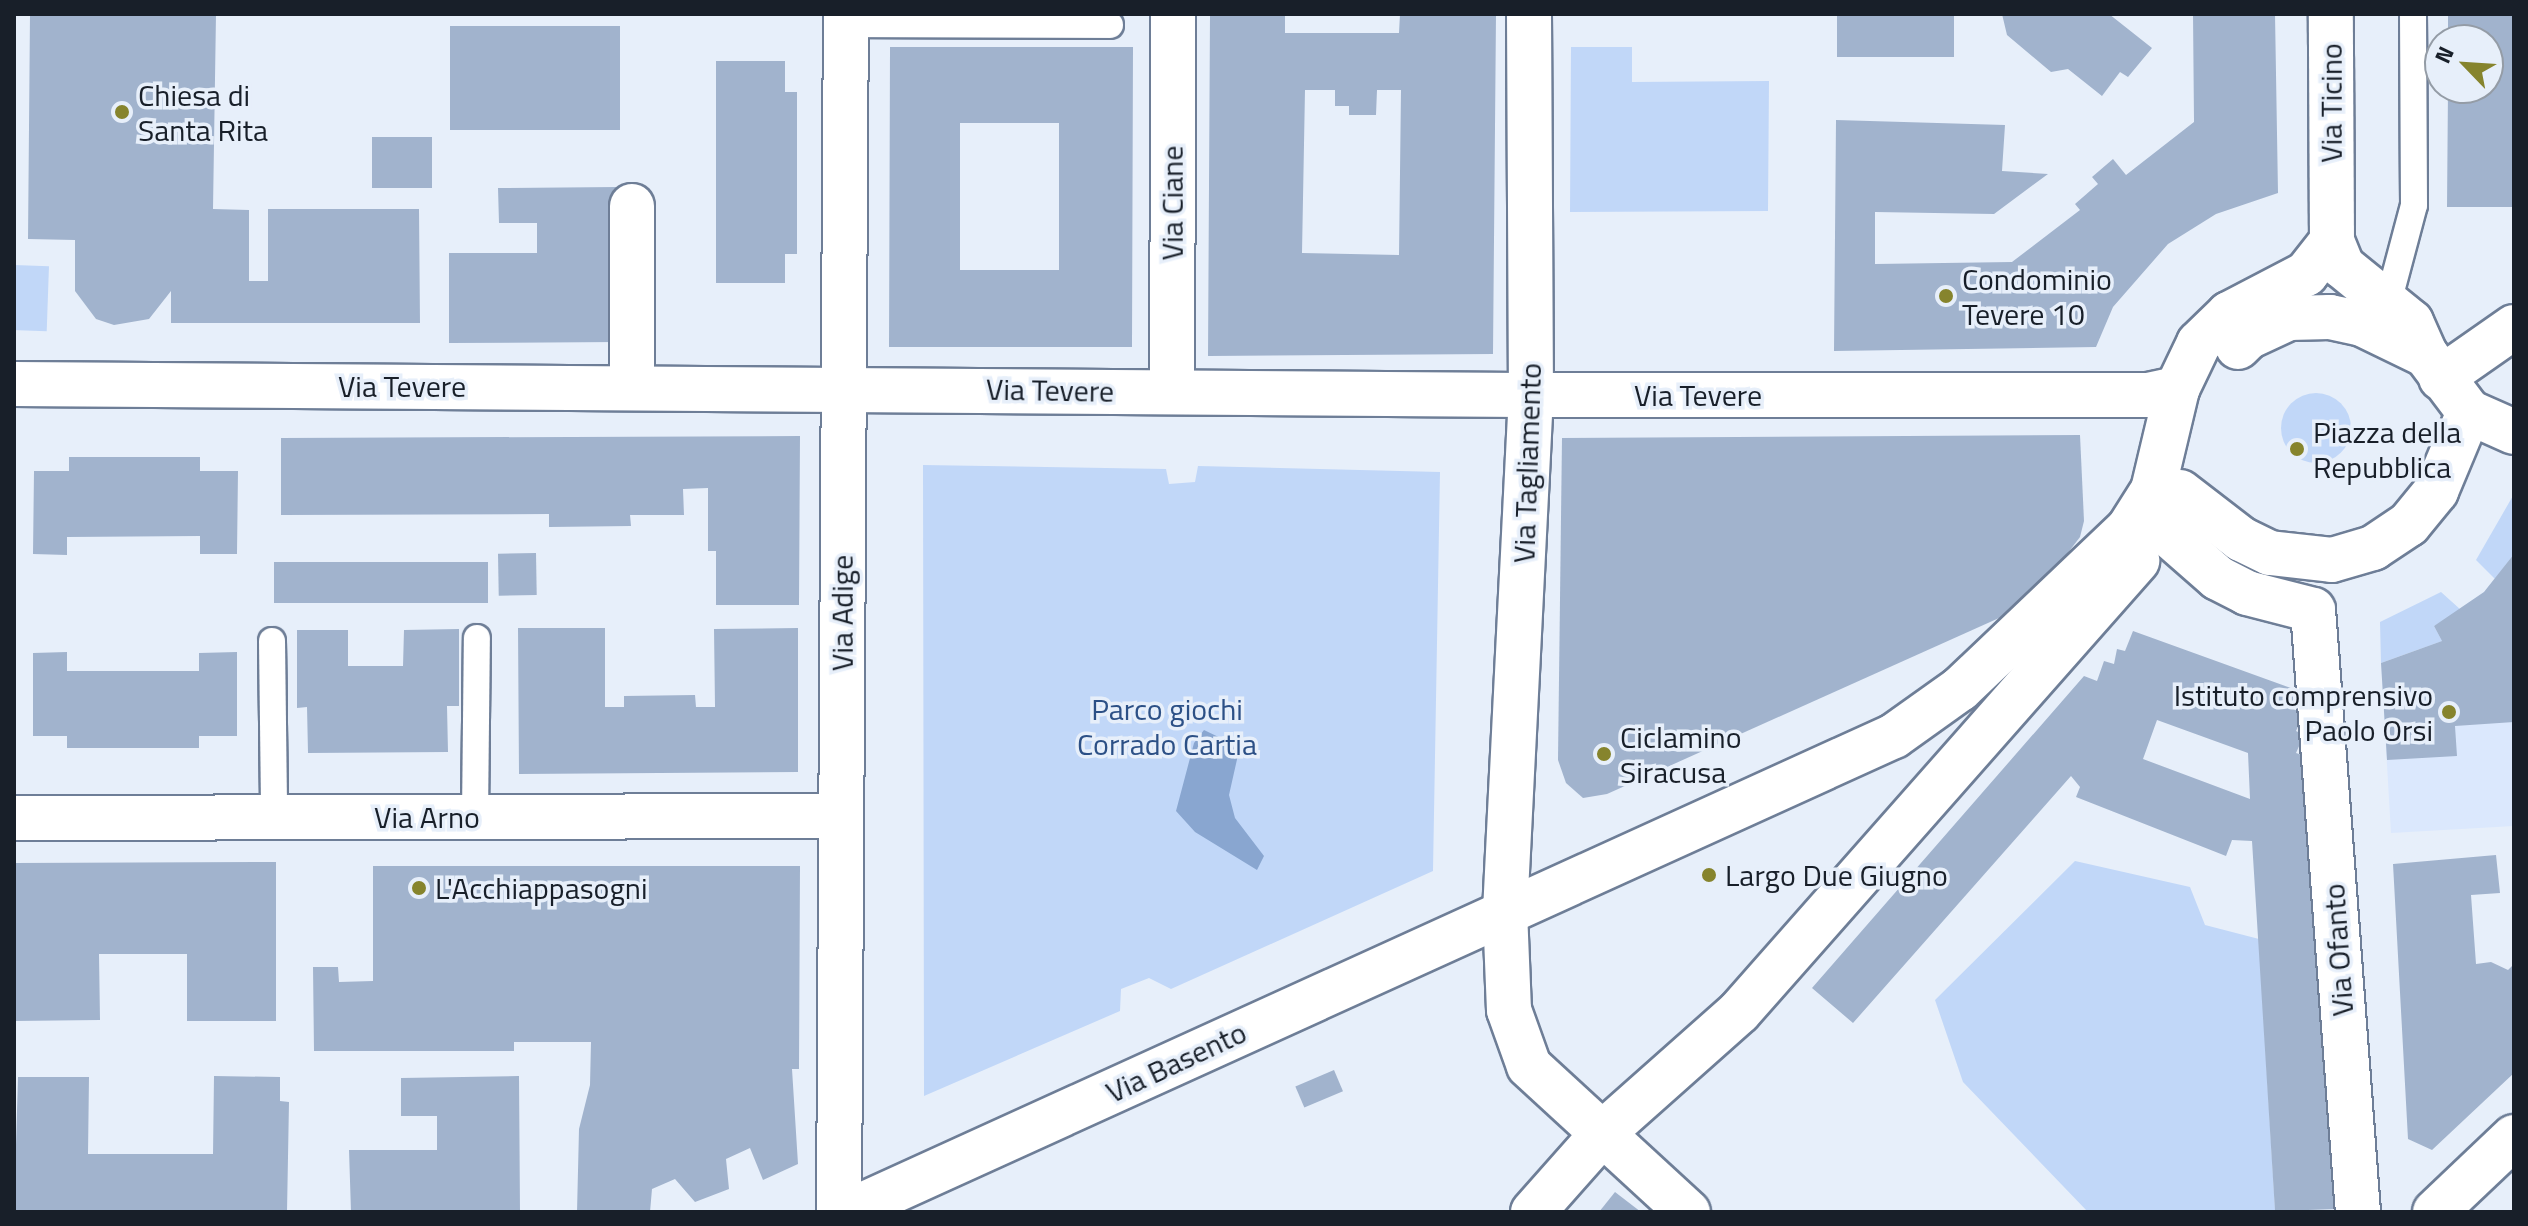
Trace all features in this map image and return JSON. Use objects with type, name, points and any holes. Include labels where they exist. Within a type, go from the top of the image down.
[{"type":"street","name":"Via Ciane","points":[[1172,391],[1173,14]]},
{"type":"street","name":"Via Tagliamento","points":[[1529,14],[1531,395],[1505,911],[1509,1010],[1529,1066],[1605,1131],[1688,1212]]},
{"type":"street","name":"Via Ticino","points":[[2331,14],[2332,241]]},
{"type":"street","name":"Via Adige","points":[[839,1212],[846,19]]},
{"type":"street","points":[[632,206],[632,387]]},
{"type":"street","points":[[2332,241],[2342,266],[2389,299],[2411,322],[2433,366],[2469,412],[2514,432]]},
{"type":"street","name":"Via Basento","points":[[847,1212],[1894,736],[1960,689],[2129,528],[2153,490],[2177,389],[2199,343],[2229,314],[2306,274],[2332,241]]},
{"type":"street","points":[[1533,1212],[1605,1131],[1739,1012],[1949,774],[2171,510],[2207,388],[2248,337],[2289,318],[2330,317],[2362,324],[2433,366]]},
{"type":"street","points":[[2433,366],[2514,327]]},
{"type":"street","name":"Via Tevere","points":[[14,384],[844,387],[1531,395],[2086,395],[2177,389]]},
{"type":"street","points":[[2171,510],[2270,553],[2332,560],[2373,548],[2409,524],[2436,491],[2469,412]]},
{"type":"street","name":"Via Ofanto","points":[[2171,510],[2218,578],[2247,593],[2313,610],[2358,1212]]},
{"type":"street","points":[[1918,720],[1943,741],[1949,774]]},
{"type":"street","name":"Via Arno","points":[[14,818],[841,816]]},
{"type":"street","points":[[2435,1212],[2514,1137]]},
{"type":"lane","points":[[2389,299],[2414,205],[2413,14]]},
{"type":"lane","points":[[846,19],[1110,25]]},
{"type":"lane","points":[[475,817],[477,638]]},
{"type":"lane","points":[[272,641],[274,817]]},
{"type":"shaded area","name":"Istituto comprensivo Paolo Orsi","points":[[2514,554],[2514,826],[2391,833],[2381,663],[2416,654],[2434,626],[2484,592]]},
{"type":"shaded area","points":[[1204,730],[1231,743],[1238,755],[1229,795],[1235,818],[1264,856],[1257,870],[1195,832],[1176,811],[1194,743]]},
{"type":"green space","points":[[1571,47],[1632,47],[1632,82],[1769,81],[1768,211],[1570,212]]},
{"type":"green space","points":[[14,265],[49,266],[47,331],[14,330]]},
{"type":"green space","points":[[2316,393],[2341,403],[2351,428],[2341,453],[2316,463],[2291,453],[2281,428],[2291,403]]},
{"type":"green space","name":"Parco giochi Corrado Cartia","points":[[923,465],[1166,469],[1169,484],[1195,482],[1198,466],[1440,472],[1433,871],[1171,989],[1149,978],[1121,989],[1120,1011],[924,1096]]},
{"type":"green space","points":[[2514,494],[2514,554],[2495,579],[2476,560]]},
{"type":"green space","points":[[2441,592],[2461,610],[2434,626],[2442,641],[2381,663],[2380,622]]},
{"type":"green space","points":[[2075,861],[2190,887],[2205,925],[2259,939],[2275,1210],[2337,1212],[2088,1212],[1963,1082],[1935,1000]]},
{"type":"building","name":"Chiesa di Santa Rita","points":[[30,14],[216,14],[213,209],[249,210],[249,281],[268,281],[268,209],[419,209],[420,323],[171,323],[171,291],[149,319],[114,325],[96,319],[75,291],[75,240],[28,239]]},
{"type":"building","points":[[1210,14],[1285,14],[1285,33],[1399,33],[1400,14],[1496,14],[1493,354],[1208,356]],"holes":[[[1305,90],[1335,90],[1335,106],[1349,106],[1349,115],[1376,115],[1377,90],[1401,90],[1399,255],[1302,253]]]},
{"type":"building","points":[[1837,14],[1954,14],[1954,57],[1837,57]]},
{"type":"building","points":[[2002,14],[2109,14],[2152,48],[2128,77],[2120,72],[2102,96],[2068,69],[2051,72],[2007,35]]},
{"type":"building","points":[[2193,14],[2275,14],[2278,193],[2216,214],[2168,244],[2113,307],[2096,347],[1834,351],[1836,120],[2005,125],[2002,171],[2048,174],[1994,214],[1875,212],[1875,264],[2012,262],[2080,210],[2075,204],[2098,184],[2092,177],[2113,159],[2126,175],[2194,122]]},
{"type":"building","points":[[2448,14],[2514,14],[2514,207],[2447,207],[2448,104],[2504,104],[2504,24],[2448,24]]},
{"type":"building","points":[[450,26],[620,26],[620,130],[450,130]]},
{"type":"building","points":[[890,47],[1133,47],[1132,347],[889,347]],"holes":[[[960,123],[1059,123],[1059,270],[960,270]]]},
{"type":"building","points":[[716,61],[785,61],[785,92],[797,92],[797,254],[785,254],[785,283],[716,283]]},
{"type":"building","points":[[372,137],[432,137],[432,188],[372,188]]},
{"type":"building","points":[[618,187],[618,342],[449,343],[449,253],[537,253],[537,223],[499,223],[498,188]]},
{"type":"building","points":[[2080,435],[2084,521],[2080,537],[2028,605],[1607,794],[1583,798],[1566,783],[1558,760],[1562,438]]},
{"type":"building","points":[[800,436],[799,605],[716,605],[716,551],[708,551],[708,488],[683,489],[684,515],[630,515],[631,526],[549,527],[549,514],[281,515],[281,438]]},
{"type":"building","points":[[69,457],[200,457],[200,471],[238,471],[237,554],[200,554],[200,536],[67,537],[67,555],[33,554],[34,471],[69,471]]},
{"type":"building","points":[[536,553],[537,595],[499,596],[498,554]]},
{"type":"building","points":[[2514,554],[2514,722],[2455,726],[2457,756],[2387,760],[2381,663],[2442,641],[2434,626],[2484,592]]},
{"type":"building","points":[[274,562],[488,562],[488,603],[274,603]]},
{"type":"building","points":[[518,628],[605,628],[605,707],[624,707],[624,696],[695,695],[696,707],[715,707],[714,629],[798,628],[798,772],[519,774]]},
{"type":"building","points":[[459,629],[459,706],[447,706],[448,752],[308,753],[307,707],[297,708],[297,630],[348,630],[348,666],[403,666],[404,630]]},
{"type":"building","points":[[2133,631],[2299,691],[2291,708],[2304,714],[2296,731],[2304,735],[2296,753],[2305,756],[2337,1209],[2275,1211],[2252,841],[2232,840],[2226,856],[2076,797],[2080,787],[2071,776],[1853,1023],[1812,988],[2084,676],[2097,681],[2104,661],[2114,664],[2117,649],[2125,651]],"holes":[[[2157,720],[2248,753],[2250,799],[2143,759]]]},
{"type":"building","points":[[67,652],[67,671],[199,671],[199,653],[237,652],[237,736],[199,736],[199,748],[67,748],[67,736],[33,736],[33,653]]},
{"type":"building","points":[[2496,855],[2500,893],[2471,895],[2476,964],[2491,962],[2508,970],[2514,964],[2514,1073],[2432,1150],[2408,1139],[2393,864]]},
{"type":"building","points":[[276,862],[276,1021],[187,1021],[187,954],[99,954],[100,1020],[14,1021],[14,863]]},
{"type":"building","points":[[373,866],[800,866],[799,1069],[792,1069],[798,1164],[763,1180],[750,1148],[726,1159],[729,1189],[695,1202],[675,1179],[652,1189],[650,1212],[577,1212],[579,1129],[590,1085],[591,1042],[514,1042],[514,1051],[314,1051],[313,967],[338,967],[339,982],[373,981]]},
{"type":"building","points":[[1334,1070],[1343,1091],[1304,1108],[1295,1086]]},
{"type":"building","points":[[214,1076],[280,1077],[280,1101],[289,1102],[287,1212],[14,1212],[18,1077],[89,1077],[88,1154],[213,1154]]},
{"type":"building","points":[[519,1076],[520,1212],[351,1212],[349,1150],[437,1150],[437,1116],[401,1116],[401,1078]]},
{"type":"building","points":[[1615,1192],[1641,1212],[1599,1212]]},
{"type":"place","name":"Chiesa di Santa Rita","points":[[122,112]]},
{"type":"place","name":"Condominio Tevere 10","points":[[1946,296]]},
{"type":"place","name":"Piazza della Repubblica","points":[[2297,449]]},
{"type":"place","name":"Istituto comprensivo Paolo Orsi","points":[[2449,712]]},
{"type":"place","name":"Ciclamino Siracusa","points":[[1604,754]]},
{"type":"place","name":"Largo Due Giugno","points":[[1709,875]]},
{"type":"place","name":"L'Acchiappasogni","points":[[419,888]]}]
